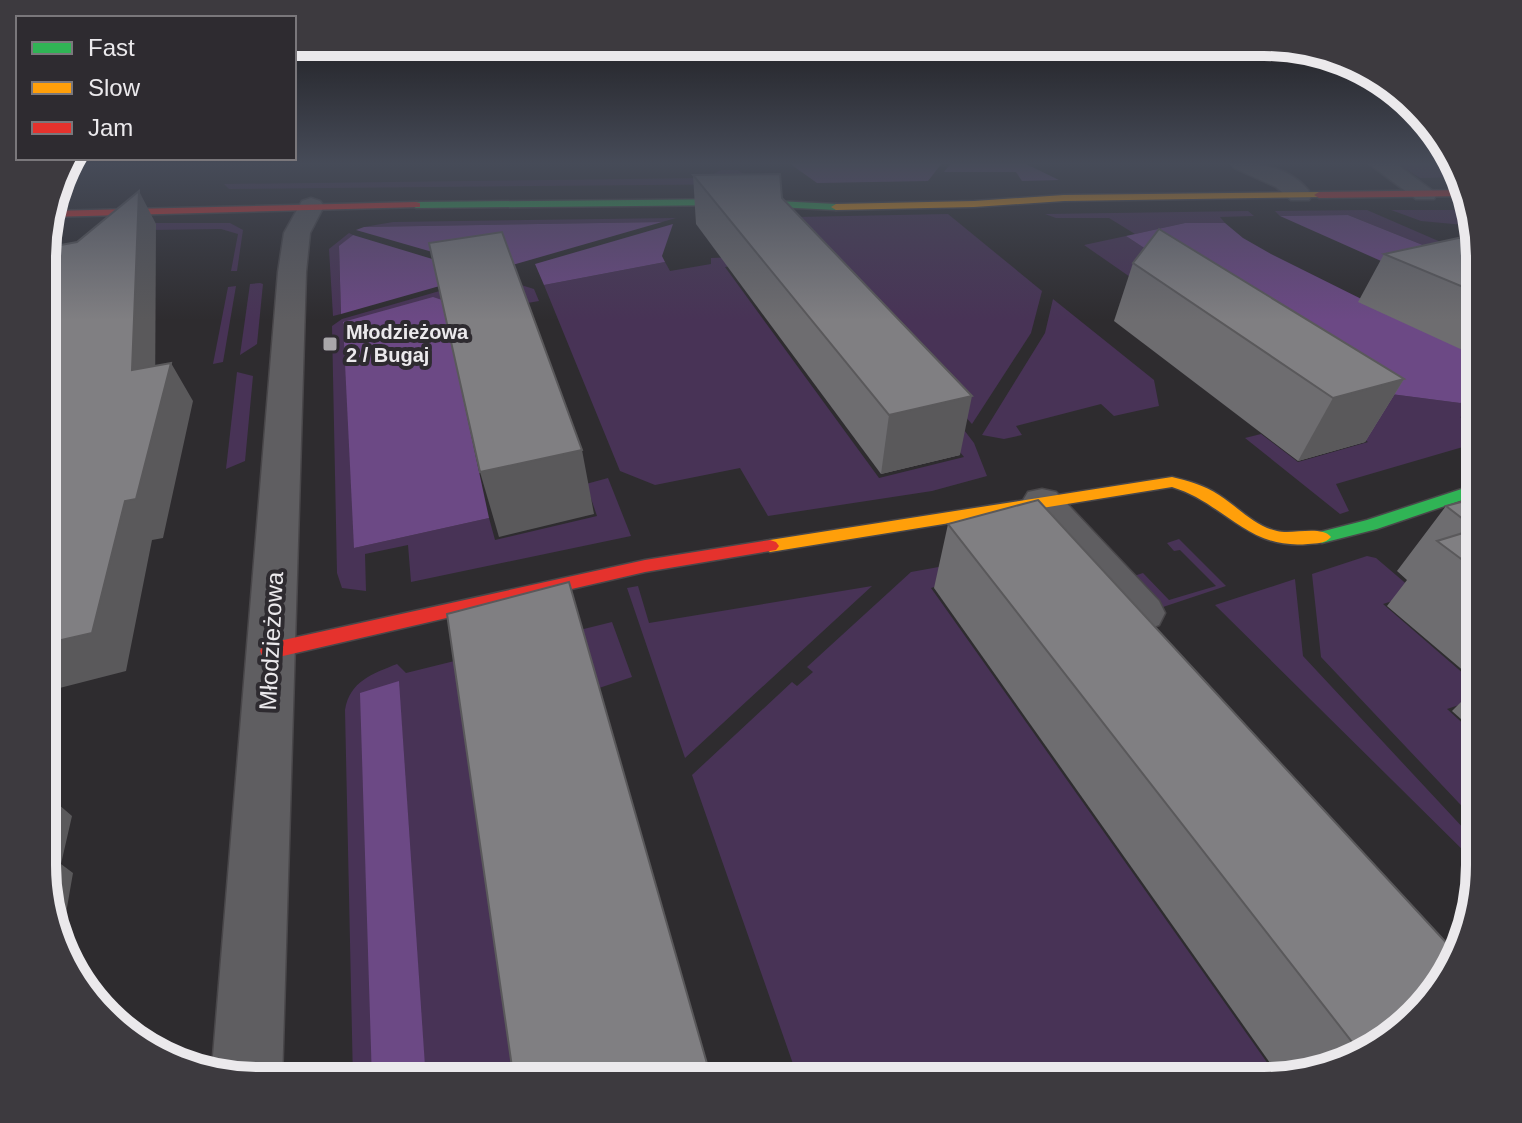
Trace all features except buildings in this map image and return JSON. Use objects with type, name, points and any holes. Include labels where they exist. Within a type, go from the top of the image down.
[{"type":"street","name":"Młodzieżowa","points":[[247,1067],[293,257],[297,233],[306,215]]},
{"type":"street","points":[[270,651],[613,572],[1172,482],[1187,483],[1209,492],[1256,532],[1289,542],[1352,529],[1466,492]]},
{"type":"street","points":[[1042,502],[1169,643]]},
{"type":"shaded area","points":[[950,215],[1042,291],[1031,333],[972,424],[801,238],[796,217]]},
{"type":"shaded area","points":[[1049,215],[1254,216],[1220,217],[1225,223],[1185,223],[1135,234],[1109,218]]},
{"type":"shaded area","points":[[1349,215],[1379,215],[1466,253],[1466,262]]},
{"type":"shaded area","points":[[1349,215],[1466,262],[1466,299],[1280,216]]},
{"type":"shaded area","points":[[1406,215],[1461,215],[1463,225],[1421,221]]},
{"type":"shaded area","points":[[676,218],[662,222],[364,227],[393,222]]},
{"type":"shaded area","points":[[662,222],[495,270],[356,230],[364,227]]},
{"type":"shaded area","points":[[140,223],[230,223],[243,230],[237,271],[231,271],[238,234],[221,229],[149,230]]},
{"type":"shaded area","points":[[1185,223],[1225,223],[1271,254],[1466,351],[1466,402],[1360,390],[1126,236]]},
{"type":"shaded area","points":[[673,224],[662,256],[665,262],[544,285],[535,264]]},
{"type":"shaded area","points":[[349,233],[353,235],[339,247],[341,314],[333,316],[329,249]]},
{"type":"shaded area","points":[[353,235],[482,274],[341,314],[339,246]]},
{"type":"shaded area","points":[[1126,236],[1360,390],[1466,402],[1466,415],[1460,417],[1466,421],[1466,446],[1336,484],[1349,511],[1340,514],[1245,438],[1261,434],[1298,462],[1368,442],[1084,245]]},
{"type":"shaded area","points":[[789,255],[725,267],[879,478],[964,457],[941,429],[961,426],[974,443],[987,476],[932,491],[768,516],[740,468],[655,485],[620,471],[544,285],[665,262],[670,271],[711,264],[711,258]]},
{"type":"shaded area","points":[[492,276],[534,289],[539,301],[522,304],[354,548],[489,518],[495,540],[597,516],[586,484],[608,478],[631,536],[411,582],[408,545],[365,554],[366,591],[342,588],[337,573],[332,326],[342,319]]},
{"type":"shaded area","points":[[250,284],[263,284],[257,344],[240,355]]},
{"type":"shaded area","points":[[236,286],[223,362],[213,364],[228,287]]},
{"type":"shaded area","points":[[433,297],[442,300],[489,518],[354,548],[343,322]]},
{"type":"shaded area","points":[[1053,299],[1154,380],[1159,406],[1114,416],[1101,404],[1016,426],[1022,435],[1004,439],[982,435],[1045,333]]},
{"type":"shaded area","points":[[237,372],[253,376],[245,461],[226,469]]},
{"type":"shaded area","points":[[1179,539],[1226,586],[1160,608],[1131,577],[1143,573],[1169,600],[1216,586],[1180,550],[1174,551],[1167,543]]},
{"type":"shaded area","points":[[1016,553],[1020,562],[931,588],[1270,1067],[794,1067],[692,775],[792,682],[797,686],[813,672],[807,667],[911,572]]},
{"type":"shaded area","points":[[1367,556],[1376,558],[1417,593],[1383,604],[1466,676],[1466,703],[1447,709],[1466,726],[1466,810],[1321,657],[1312,574]]},
{"type":"shaded area","points":[[1295,579],[1303,656],[1466,831],[1466,853],[1215,605]]},
{"type":"shaded area","points":[[638,586],[649,623],[872,586],[685,758],[627,588]]},
{"type":"shaded area","points":[[612,622],[632,677],[599,688],[536,1067],[353,1067],[345,710],[357,685],[371,675],[397,664],[406,673]]},
{"type":"shaded area","points":[[399,681],[425,1067],[372,1067],[360,693]]},
{"type":"traffic: fast","points":[[1322,537],[1371,525],[1466,493]]},
{"type":"traffic: slow","points":[[770,546],[1172,482],[1194,488],[1255,530],[1272,537],[1294,540],[1322,537]]},
{"type":"traffic: jam","points":[[270,651],[645,566],[770,546]]},
{"type":"place","name":"Młodzieżowa 2 / Bugaj","points":[[330,344]]}]
